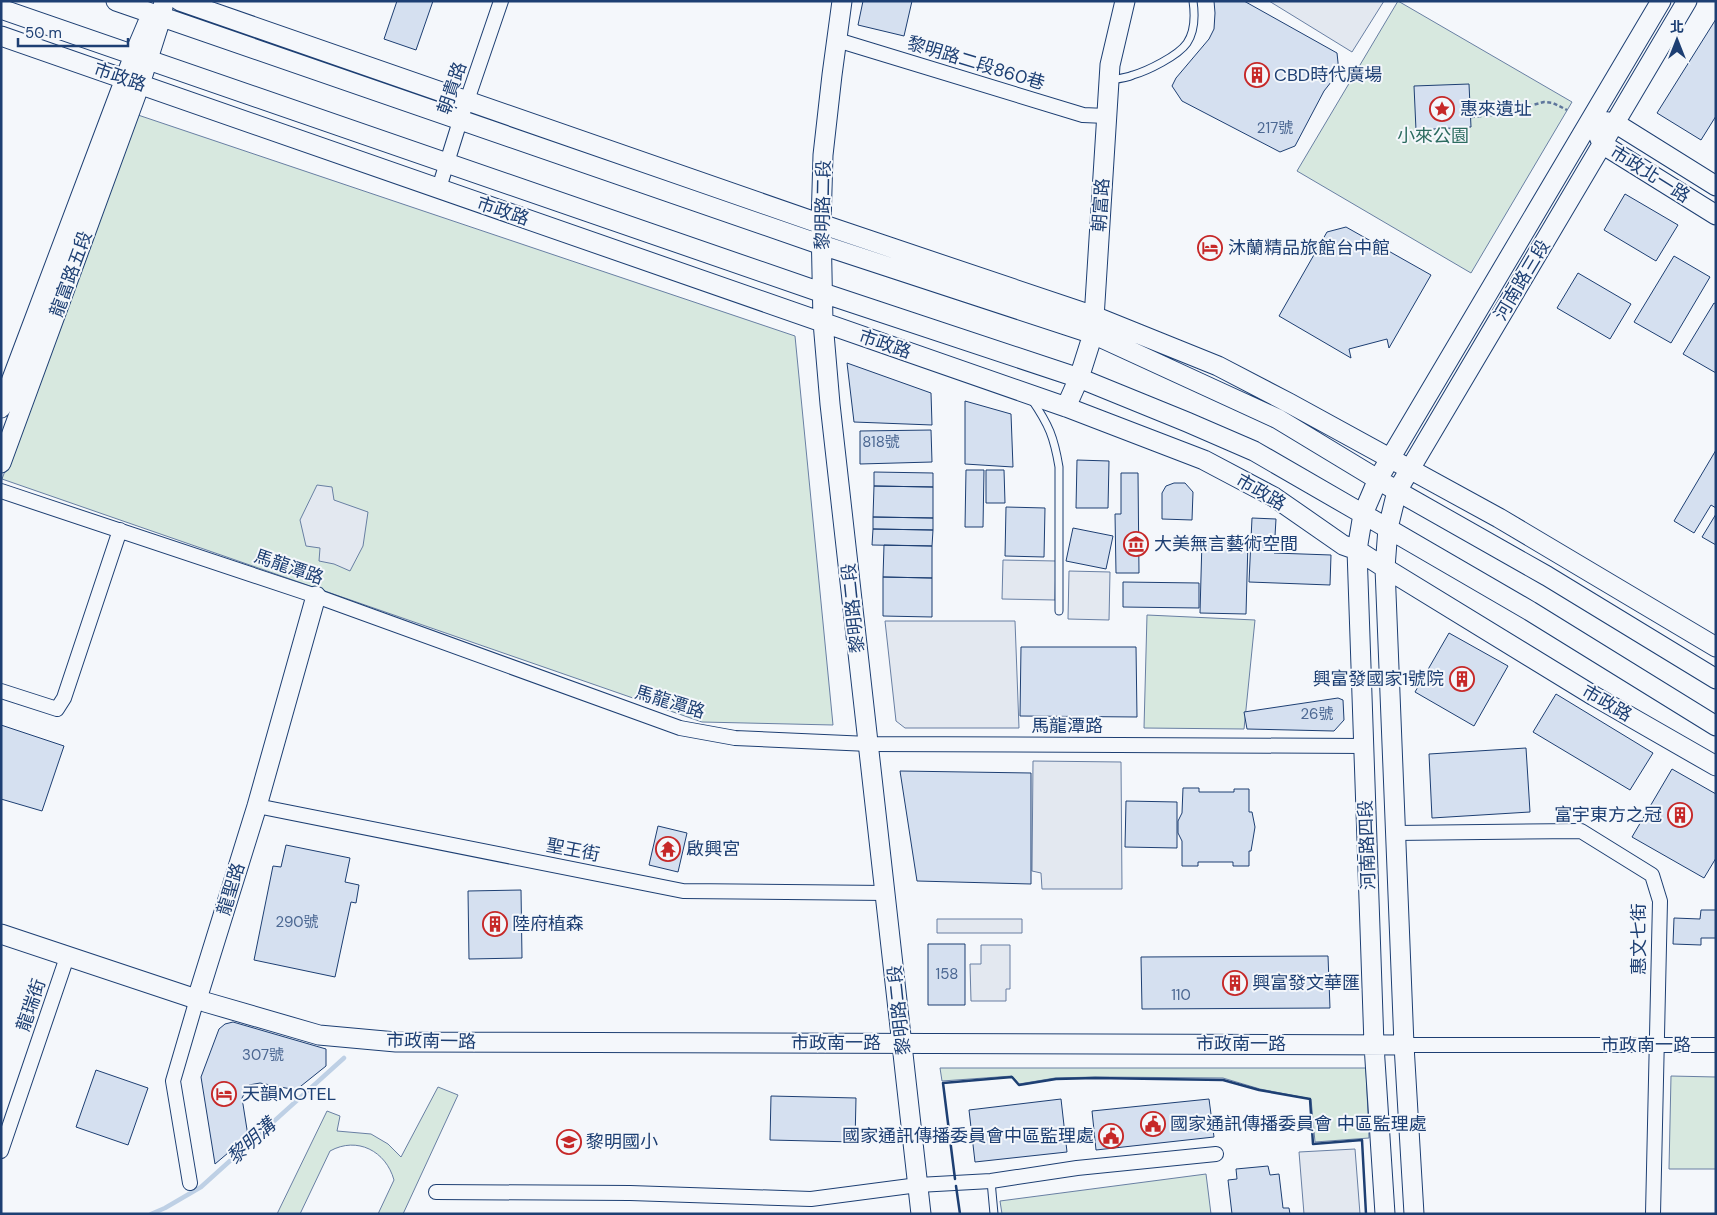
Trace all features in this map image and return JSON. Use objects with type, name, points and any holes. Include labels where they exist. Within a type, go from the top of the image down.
[{"type":"street","points":[[116,1],[158,9],[460,121],[822,245],[1093,325],[1218,366],[1499,518],[1716,647]]},
{"type":"street","points":[[180,1],[821,224],[1093,325],[1278,419],[1378,480],[1547,576],[1716,679]]},
{"type":"street","name":"朝貴路","points":[[439,188],[501,1]]},
{"type":"street","name":"黎明路二段","points":[[842,1],[823,155],[821,224],[823,322],[830,404],[921,1214]]},
{"type":"street","name":"朝富路","points":[[1066,407],[1079,378],[1093,325],[1110,65],[1126,1]]},
{"type":"street","name":"河南路三段","points":[[1378,480],[1662,1]]},
{"type":"street","name":"河南路三段","points":[[1385,568],[1388,528],[1397,491],[1687,1]]},
{"type":"street","points":[[132,81],[158,9]]},
{"type":"street","name":"市政路","points":[[1,10],[823,293],[1079,378],[1254,451],[1530,611],[1716,726]]},
{"type":"street","name":"市政路","points":[[1,36],[1028,393],[1204,460],[1274,498],[1343,545],[1357,550],[1594,696],[1716,766]]},
{"type":"street","name":"黎明路二段860巷","points":[[836,40],[1083,116],[1106,116]]},
{"type":"street","name":"龍富路五段","points":[[1,408],[132,81]]},
{"type":"street","name":"龍富路五段","points":[[1,463],[132,81]]},
{"type":"street","name":"市政北一路","points":[[1592,118],[1615,123],[1716,186]]},
{"type":"street","name":"市政北一路","points":[[1592,118],[1602,144],[1716,215]]},
{"type":"street","name":"河南路四段","points":[[1378,480],[1364,514],[1357,550],[1374,1044],[1385,1214]]},
{"type":"street","name":"馬龍潭路","points":[[1,491],[316,596],[680,728],[735,738],[869,744],[1364,746]]},
{"type":"street","points":[[1,691],[57,709],[64,698],[120,530]]},
{"type":"street","name":"河南路四段","points":[[1385,568],[1404,1044],[1414,1214]]},
{"type":"street","name":"龍聖路","points":[[190,1183],[173,1081],[257,806],[316,596]]},
{"type":"street","name":"聖王街","points":[[257,806],[684,891],[886,893]]},
{"type":"street","name":"惠文七街","points":[[1395,833],[1580,831],[1652,875],[1660,901],[1653,1214]]},
{"type":"street","name":"市政南一路","points":[[1,934],[197,999],[318,1035],[396,1042],[1716,1045]]},
{"type":"street","name":"龍瑞街","points":[[1,1151],[67,957]]},
{"type":"street","points":[[436,1192],[630,1193],[811,1199],[918,1185],[991,1181],[1078,1168],[1216,1154]]},
{"type":"lane","points":[[1109,80],[1133,75],[1148,69],[1174,55],[1187,43],[1195,20],[1194,1]]},
{"type":"lane","points":[[1028,393],[1046,420],[1055,444],[1059,467],[1059,612]]},
{"type":"lane","points":[[991,1181],[994,1214]]},
{"type":"path","points":[[1470,117],[1494,114],[1544,102],[1553,103],[1567,110]]},
{"type":"green space","name":"小來公園","points":[[1398,1],[1572,102],[1471,273],[1297,171]]},
{"type":"green space","points":[[138,115],[795,336],[833,725],[702,722],[2,479]]},
{"type":"green space","points":[[1147,615],[1255,620],[1244,729],[1144,728]]},
{"type":"green space","points":[[940,1068],[1366,1068],[1369,1138],[1315,1142],[1311,1099],[1260,1089],[1223,1078],[1055,1078],[1019,1084],[1012,1076],[942,1081]]},
{"type":"green space","points":[[1671,1076],[1716,1077],[1716,1169],[1669,1169]]},
{"type":"green space","points":[[438,1087],[458,1095],[403,1214],[378,1214],[394,1180],[390,1170],[377,1154],[369,1149],[350,1145],[330,1151],[300,1214],[277,1214],[327,1111],[340,1116],[337,1131],[371,1134],[388,1144],[401,1157]]},
{"type":"green space","points":[[1206,1174],[1211,1214],[1002,1214],[1000,1201]]},
{"type":"shaded area","points":[[1269,1],[1384,1],[1352,52]]},
{"type":"shaded area","points":[[317,485],[332,487],[334,500],[368,512],[363,546],[350,571],[334,564],[319,561],[320,548],[306,546],[300,520]]},
{"type":"shaded area","points":[[1003,560],[1056,561],[1055,600],[1002,599]]},
{"type":"shaded area","points":[[1069,571],[1110,572],[1109,620],[1068,619]]},
{"type":"shaded area","points":[[885,621],[1015,621],[1019,728],[905,728],[896,721]]},
{"type":"shaded area","points":[[1033,761],[1121,762],[1122,889],[1042,889],[1041,873],[1032,871]]},
{"type":"shaded area","points":[[937,919],[1022,919],[1022,933],[937,933]]},
{"type":"shaded area","points":[[981,945],[1010,945],[1010,989],[1006,989],[1006,1001],[971,1001],[970,964],[981,964]]},
{"type":"shaded area","points":[[1355,1149],[1360,1214],[1304,1214],[1299,1152]]},
{"type":"building","points":[[397,1],[433,1],[416,50],[384,39]]},
{"type":"building","points":[[863,1],[912,1],[904,36],[858,25]]},
{"type":"building","name":"CBD時代廣場","points":[[1214,1],[1244,1],[1337,53],[1339,72],[1324,91],[1295,146],[1280,152],[1182,101],[1172,86],[1176,78],[1209,39],[1214,29]]},
{"type":"building","points":[[1716,19],[1716,116],[1701,140],[1657,113]]},
{"type":"building","points":[[1469,84],[1471,127],[1416,130],[1414,86]]},
{"type":"building","points":[[1625,194],[1678,225],[1656,261],[1604,230]]},
{"type":"building","points":[[1346,227],[1431,275],[1389,348],[1387,339],[1349,349],[1351,358],[1279,316],[1327,232]]},
{"type":"building","points":[[1674,256],[1710,277],[1671,343],[1634,322]]},
{"type":"building","points":[[1578,273],[1631,304],[1610,339],[1557,308]]},
{"type":"building","points":[[1714,303],[1716,304],[1716,373],[1683,354]]},
{"type":"building","points":[[847,363],[931,393],[932,425],[854,422]]},
{"type":"building","points":[[965,401],[1011,414],[1013,467],[965,464]]},
{"type":"building","points":[[931,430],[932,462],[860,464],[860,431]]},
{"type":"building","points":[[1716,450],[1716,508],[1711,505],[1694,533],[1674,521]]},
{"type":"building","points":[[1077,460],[1109,461],[1108,508],[1076,508]]},
{"type":"building","points":[[966,470],[984,470],[983,527],[965,527]]},
{"type":"building","points":[[986,470],[1004,470],[1005,503],[986,503]]},
{"type":"building","points":[[874,472],[933,473],[933,487],[874,486]]},
{"type":"building","points":[[1121,473],[1138,473],[1139,573],[1116,573],[1115,514],[1121,514]]},
{"type":"building","points":[[1174,483],[1185,483],[1193,492],[1192,520],[1162,519],[1162,493],[1166,486]]},
{"type":"building","points":[[874,486],[933,487],[933,518],[873,517]]},
{"type":"building","points":[[1006,507],[1045,508],[1044,557],[1005,556]]},
{"type":"building","points":[[1716,514],[1716,545],[1702,537]]},
{"type":"building","points":[[873,517],[933,518],[933,530],[873,529]]},
{"type":"building","points":[[1252,518],[1276,519],[1274,553],[1331,555],[1330,585],[1249,582]]},
{"type":"building","points":[[1073,528],[1113,536],[1106,569],[1066,561]]},
{"type":"building","points":[[873,529],[933,530],[932,546],[872,545]]},
{"type":"building","points":[[1202,540],[1248,541],[1246,614],[1200,613]]},
{"type":"building","points":[[884,545],[932,546],[932,578],[883,577]]},
{"type":"building","points":[[883,577],[932,578],[932,617],[883,616]]},
{"type":"building","points":[[1123,582],[1199,583],[1199,608],[1123,607]]},
{"type":"building","name":"興富發國家1號院","points":[[1449,633],[1508,666],[1474,726],[1415,692]]},
{"type":"building","points":[[1021,647],[1136,647],[1137,717],[1020,716]]},
{"type":"building","points":[[1556,694],[1653,753],[1630,790],[1533,732]]},
{"type":"building","points":[[1338,698],[1343,700],[1344,720],[1334,731],[1247,729],[1244,712]]},
{"type":"building","points":[[1,725],[64,746],[42,811],[1,799]]},
{"type":"building","points":[[1526,748],[1530,812],[1432,818],[1429,754]]},
{"type":"building","name":"富宇東方之冠","points":[[1672,769],[1716,794],[1716,858],[1704,878],[1632,837]]},
{"type":"building","points":[[900,771],[1031,773],[1031,884],[917,881]]},
{"type":"building","points":[[1183,788],[1199,788],[1199,792],[1234,792],[1234,789],[1249,789],[1249,812],[1252,812],[1255,827],[1251,851],[1249,851],[1249,866],[1233,866],[1233,862],[1198,862],[1198,866],[1182,866],[1182,841],[1178,833],[1178,821],[1182,813]]},
{"type":"building","points":[[1126,801],[1177,802],[1177,848],[1125,847]]},
{"type":"building","name":"啟興宮","points":[[658,826],[687,833],[678,872],[649,865]]},
{"type":"building","points":[[286,845],[350,858],[345,882],[359,885],[356,903],[351,902],[335,977],[254,960],[273,866],[281,867]]},
{"type":"building","name":"陸府植森","points":[[521,890],[522,958],[469,959],[468,891]]},
{"type":"building","points":[[1701,910],[1716,910],[1716,938],[1701,938],[1701,945],[1673,944],[1674,918],[1700,919]]},
{"type":"building","points":[[928,944],[965,944],[965,1005],[928,1005]]},
{"type":"building","name":"興富發文華匯","points":[[1328,956],[1330,1008],[1142,1009],[1141,957]]},
{"type":"building","name":"天韻MOTEL","points":[[233,1022],[326,1049],[326,1066],[296,1090],[260,1083],[249,1085],[242,1098],[248,1136],[215,1164],[201,1077],[219,1029],[225,1024]]},
{"type":"building","points":[[96,1070],[148,1088],[128,1145],[76,1127]]},
{"type":"building","points":[[771,1096],[856,1098],[855,1142],[770,1140]]},
{"type":"building","points":[[1061,1099],[1067,1152],[975,1162],[969,1110]]},
{"type":"building","name":"國家通訊傳播委員會 中區監理處","points":[[1209,1099],[1214,1137],[1096,1150],[1092,1111]]},
{"type":"building","points":[[1268,1166],[1270,1175],[1279,1174],[1283,1208],[1289,1208],[1290,1214],[1232,1214],[1228,1180],[1237,1179],[1236,1169]]},
{"type":"waterway","name":"黎明溝","points":[[151,1214],[201,1187],[344,1058]]},
{"type":"wall","points":[[955,1179],[943,1083],[1012,1077],[1019,1085],[1056,1079],[1095,1078],[1223,1080],[1259,1090],[1310,1099],[1313,1144],[1362,1140],[1366,1214]]},
{"type":"wall","points":[[956,1186],[960,1214]]},
{"type":"place","name":"CBD時代廣場","points":[[1257,75]]},
{"type":"place","name":"惠來遺址","points":[[1442,109]]},
{"type":"place","name":"沐蘭精品旅館台中館","points":[[1210,248]]},
{"type":"place","name":"大美無言藝術空間","points":[[1136,544]]},
{"type":"place","name":"興富發國家1號院","points":[[1462,679]]},
{"type":"place","name":"富宇東方之冠","points":[[1680,815]]},
{"type":"place","name":"啟興宮","points":[[668,849]]},
{"type":"place","name":"陸府植森","points":[[495,924]]},
{"type":"place","name":"興富發文華匯","points":[[1235,983]]},
{"type":"place","name":"天韻MOTEL","points":[[224,1094]]},
{"type":"place","name":"國家通訊傳播委員會 中區監理處","points":[[1153,1124]]},
{"type":"place","name":"國家通訊傳播委員會中區監理處","points":[[1111,1136]]},
{"type":"place","name":"黎明國小","points":[[569,1142]]}]
